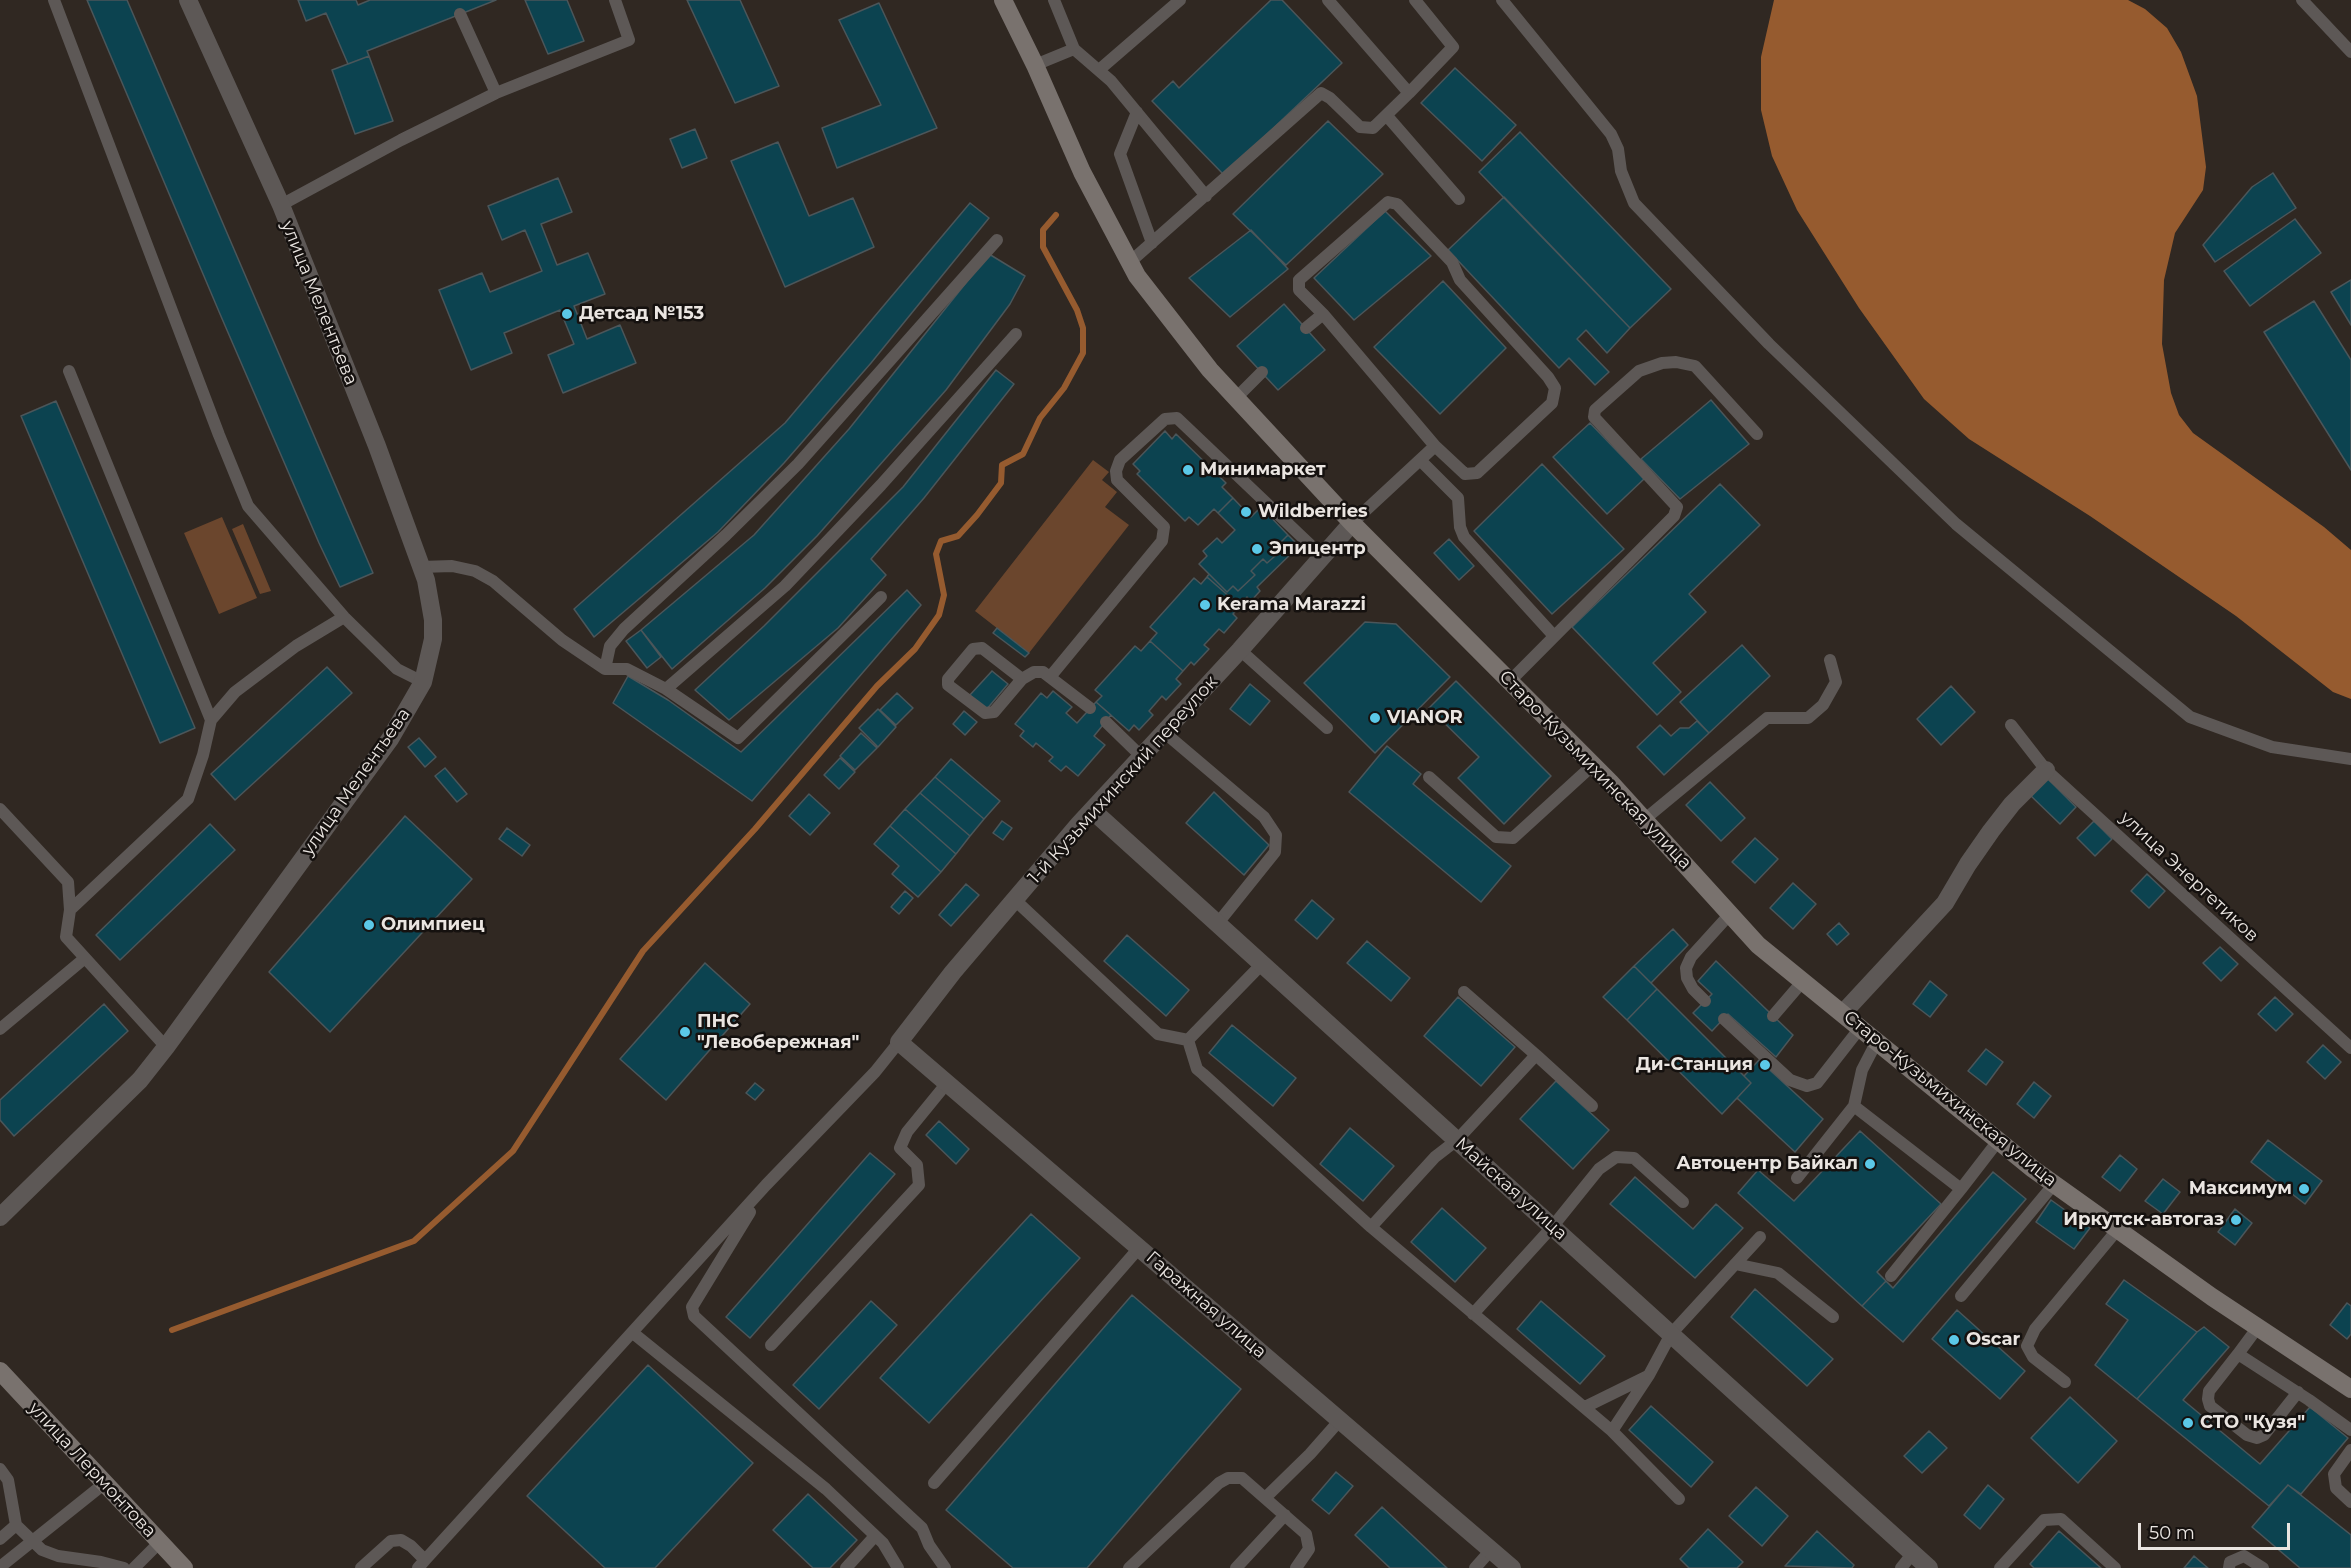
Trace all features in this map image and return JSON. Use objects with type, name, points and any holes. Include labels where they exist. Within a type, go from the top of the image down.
[{"type":"main road","name":"Старо-Кузьмихинская улица","points":[[1003,0],[1035,65],[1082,172],[1137,276],[1210,370],[1352,523],[1645,819],[1758,945],[2054,1184],[2258,1327],[2351,1389]]},
{"type":"main road","name":"улица Лермонтова","points":[[0,1371],[184,1568]]},
{"type":"street","name":"улица Мелентьева","points":[[0,1217],[140,1080],[166,1047],[390,739],[423,682],[431,653],[433,620],[421,567],[376,446],[281,205],[188,0]]},
{"type":"street","name":"1-й Кузьмихинский переулок","points":[[899,1041],[953,972],[1092,810],[1165,733],[1352,523]]},
{"type":"street","points":[[1843,1013],[1945,903],[1991,831],[2012,804],[2046,770]]},
{"type":"street","name":"Майская улица","points":[[1092,810],[1218,923],[1261,966],[1457,1140],[1929,1568]]},
{"type":"street","name":"Гаражная улица","points":[[899,1041],[1512,1568]]},
{"type":"lane","points":[[54,0],[215,425],[248,506],[344,617],[398,669],[423,682]]},
{"type":"lane","points":[[281,205],[401,140],[496,93],[629,40],[615,0]]},
{"type":"lane","points":[[1054,0],[1074,49],[1111,81],[1206,196]]},
{"type":"lane","points":[[1099,70],[1180,0]]},
{"type":"lane","points":[[1328,0],[1409,93]]},
{"type":"lane","points":[[1130,262],[1321,93],[1330,98],[1360,127],[1373,128],[1387,116],[1453,47],[1415,0]]},
{"type":"lane","points":[[1502,0],[1611,134],[1618,149],[1621,171],[1634,203],[1769,344],[1956,524],[2190,717],[2272,747],[2351,759]]},
{"type":"lane","points":[[2302,0],[2351,52]]},
{"type":"lane","points":[[460,14],[496,93]]},
{"type":"lane","points":[[1035,65],[1074,49]]},
{"type":"lane","points":[[1137,112],[1120,154],[1152,243]]},
{"type":"lane","points":[[1387,116],[1459,199]]},
{"type":"lane","points":[[1388,202],[1397,204],[1452,261],[1460,280],[1555,387],[1552,403],[1477,473],[1465,474],[1435,446],[1323,314],[1299,290],[1299,280],[1388,202]]},
{"type":"lane","points":[[605,669],[610,646],[624,629],[726,536],[798,464],[997,240]]},
{"type":"lane","points":[[1306,328],[1323,314]]},
{"type":"lane","points":[[666,689],[785,586],[881,485],[1016,334]]},
{"type":"lane","points":[[1510,681],[1674,516],[1677,507],[1594,417],[1595,410],[1639,371],[1662,363],[1676,362],[1695,366],[1757,434]]},
{"type":"lane","points":[[69,371],[211,720]]},
{"type":"lane","points":[[1236,398],[1262,372]]},
{"type":"lane","points":[[1050,677],[1162,541],[1164,527],[1117,480],[1116,471],[1120,460],[1165,419],[1177,418],[1322,556]]},
{"type":"lane","points":[[1352,523],[1435,446]]},
{"type":"lane","points":[[1420,460],[1458,498],[1460,527],[1464,537],[1554,636]]},
{"type":"lane","points":[[421,567],[452,566],[476,571],[493,581],[562,640],[605,669],[627,669],[666,689],[738,738],[881,597]]},
{"type":"lane","points":[[70,910],[188,799],[203,755],[211,720],[235,692],[296,646],[344,617]]},
{"type":"lane","points":[[1022,679],[982,648],[973,649],[948,679],[948,685],[985,713],[994,712],[1022,679],[1034,672],[1043,672],[1090,708]]},
{"type":"lane","points":[[1240,650],[1327,728]]},
{"type":"lane","points":[[1645,819],[1767,718],[1808,718],[1823,705],[1836,682],[1830,660]]},
{"type":"lane","points":[[1106,722],[1142,757]]},
{"type":"lane","name":"улица Энергетиков","points":[[2011,725],[2046,770],[2351,1048]]},
{"type":"lane","points":[[1165,733],[1264,817],[1276,836],[1275,852],[1218,923]]},
{"type":"lane","points":[[1429,777],[1496,837],[1512,838],[1593,765]]},
{"type":"lane","points":[[0,809],[68,882],[70,910],[66,937],[166,1047]]},
{"type":"lane","points":[[1015,900],[1158,1034],[1188,1040]]},
{"type":"lane","points":[[1705,1001],[1693,989],[1687,978],[1686,968],[1691,957],[1730,914]]},
{"type":"lane","points":[[0,1029],[85,958]]},
{"type":"lane","points":[[1188,1040],[1261,966]]},
{"type":"lane","points":[[1773,1016],[1803,981]]},
{"type":"lane","points":[[1464,992],[1592,1106]]},
{"type":"lane","points":[[1724,1018],[1751,1040],[1790,1080],[1807,1086],[1817,1083],[1860,1028]]},
{"type":"lane","points":[[1188,1040],[1197,1069],[1371,1227],[1612,1431],[1679,1499]]},
{"type":"lane","points":[[362,1568],[391,1541],[401,1540],[411,1546],[422,1564],[766,1185],[875,1072],[899,1041]]},
{"type":"lane","points":[[1797,1178],[1854,1106],[1862,1070],[1876,1042]]},
{"type":"lane","points":[[1371,1227],[1435,1157],[1457,1140],[1536,1055]]},
{"type":"lane","points":[[771,1345],[919,1185],[917,1166],[900,1148],[907,1132],[947,1083]]},
{"type":"lane","points":[[1854,1106],[1962,1190]]},
{"type":"lane","points":[[1891,1276],[1962,1190],[1998,1141]]},
{"type":"lane","points":[[1473,1314],[1552,1226],[1599,1169],[1616,1157],[1634,1158],[1683,1202]]},
{"type":"lane","points":[[1961,1296],[2054,1184]]},
{"type":"lane","points":[[766,1185],[692,1307],[694,1316],[922,1528],[929,1545],[945,1568]]},
{"type":"lane","points":[[2065,1382],[2033,1357],[2027,1346],[2035,1329],[2118,1229]]},
{"type":"lane","points":[[1612,1431],[1649,1375],[1671,1334],[1760,1237]]},
{"type":"lane","points":[[934,1483],[1139,1248]]},
{"type":"lane","points":[[1735,1264],[1778,1273],[1833,1317]]},
{"type":"lane","points":[[2258,1327],[2209,1391],[2210,1406],[2247,1435],[2257,1438],[2264,1435],[2298,1392]]},
{"type":"lane","points":[[633,1333],[826,1489],[883,1544],[898,1568]]},
{"type":"lane","points":[[2238,1354],[2298,1392],[2351,1430]]},
{"type":"lane","points":[[1585,1407],[1649,1375]]},
{"type":"lane","points":[[1265,1498],[1340,1420]]},
{"type":"lane","points":[[2351,1450],[2334,1474],[2336,1488],[2351,1502]]},
{"type":"lane","points":[[0,1469],[8,1480],[16,1525],[42,1550],[58,1556],[124,1568]]},
{"type":"lane","points":[[1129,1568],[1219,1483],[1228,1478],[1242,1478],[1306,1534],[1309,1549],[1296,1568]]},
{"type":"lane","points":[[0,1567],[105,1483]]},
{"type":"lane","points":[[1236,1568],[1285,1515]]},
{"type":"lane","points":[[2001,1568],[2044,1520],[2061,1519],[2115,1568]]},
{"type":"lane","points":[[0,1539],[16,1525]]},
{"type":"lane","points":[[846,1568],[875,1536]]},
{"type":"lane","points":[[134,1568],[160,1542]]},
{"type":"lane","points":[[1475,1568],[1491,1550]]},
{"type":"lane","points":[[1900,1568],[1913,1553]]},
{"type":"lane","points":[[2229,1568],[2230,1562],[2244,1556],[2263,1568]]},
{"type":"shaded area","points":[[1774,0],[2128,0],[2145,9],[2167,28],[2181,52],[2197,96],[2206,167],[2203,190],[2175,233],[2164,280],[2162,344],[2171,393],[2179,415],[2193,433],[2324,527],[2351,550],[2351,699],[2333,692],[2236,616],[2090,516],[1969,439],[1924,399],[1859,308],[1797,210],[1772,156],[1761,110],[1761,57]]},
{"type":"shaded area","points":[[1093,460],[1109,472],[1102,480],[1117,492],[1105,507],[1129,525],[1029,653],[975,611]]},
{"type":"shaded area","points":[[222,517],[257,598],[219,614],[184,533]]},
{"type":"shaded area","points":[[243,524],[271,591],[260,594],[232,529]]},
{"type":"building","points":[[87,0],[127,0],[373,573],[340,587],[220,314]]},
{"type":"building","points":[[298,0],[356,0],[358,5],[370,0],[496,0],[367,51],[369,56],[348,64],[326,13],[306,21]]},
{"type":"building","points":[[525,0],[567,0],[584,41],[548,54]]},
{"type":"building","points":[[687,0],[740,0],[779,86],[735,103]]},
{"type":"building","points":[[1271,0],[1282,0],[1342,63],[1224,175],[1152,101],[1173,81],[1179,88]]},
{"type":"building","points":[[879,3],[937,128],[837,168],[822,128],[881,105],[839,20]]},
{"type":"building","points":[[369,56],[393,121],[355,134],[332,70]]},
{"type":"building","points":[[1455,68],[1516,125],[1482,161],[1421,103]]},
{"type":"building","points":[[1328,121],[1383,174],[1286,265],[1233,214]]},
{"type":"building","points":[[695,129],[707,158],[682,168],[670,139]]},
{"type":"building","points":[[1520,132],[1671,289],[1630,328],[1479,172]]},
{"type":"building","points":[[778,142],[809,216],[853,198],[874,247],[785,287],[731,161]]},
{"type":"building","points":[[2273,173],[2296,208],[2215,262],[2203,245],[2252,187]]},
{"type":"building","points":[[558,178],[572,212],[541,224],[557,265],[588,253],[605,294],[574,306],[587,339],[620,325],[636,363],[563,393],[548,355],[574,344],[560,310],[504,333],[512,353],[471,370],[439,290],[482,273],[490,292],[542,271],[525,230],[502,240],[488,206]]},
{"type":"building","points":[[1504,197],[1630,328],[1607,353],[1586,330],[1577,339],[1609,372],[1595,385],[1569,358],[1559,368],[1448,250]]},
{"type":"building","points":[[970,203],[989,218],[871,363],[784,463],[718,532],[594,637],[574,609],[785,423]]},
{"type":"building","points":[[1385,211],[1431,256],[1354,320],[1314,278]]},
{"type":"building","points":[[2295,219],[2321,253],[2250,306],[2224,271]]},
{"type":"building","points":[[1251,230],[1288,269],[1230,317],[1189,278]]},
{"type":"building","points":[[989,254],[1025,276],[1010,304],[946,390],[817,536],[765,588],[672,669],[641,630],[754,535],[849,429]]},
{"type":"building","points":[[2351,280],[2351,325],[2331,292]]},
{"type":"building","points":[[1443,281],[1506,348],[1440,414],[1374,347]]},
{"type":"building","points":[[2314,301],[2351,360],[2351,470],[2264,332]]},
{"type":"building","points":[[1284,304],[1325,350],[1278,390],[1237,346]]},
{"type":"building","points":[[996,370],[1014,384],[924,498],[871,559],[886,575],[838,628],[729,720],[695,690],[764,626],[903,487]]},
{"type":"building","points":[[1711,400],[1749,444],[1680,499],[1641,459]]},
{"type":"building","points":[[56,401],[195,728],[160,743],[21,416]]},
{"type":"building","points":[[1590,423],[1644,479],[1607,514],[1553,457]]},
{"type":"building","points":[[1165,431],[1172,439],[1176,434],[1226,483],[1222,487],[1233,498],[1218,513],[1214,509],[1198,525],[1189,517],[1185,521],[1137,474],[1140,471],[1133,464]]},
{"type":"building","points":[[1542,464],[1624,549],[1552,614],[1474,531]]},
{"type":"building","points":[[1720,484],[1760,525],[1689,594],[1706,612],[1653,663],[1681,692],[1657,715],[1572,627]]},
{"type":"building","points":[[1233,498],[1251,517],[1261,507],[1288,535],[1277,546],[1282,550],[1267,563],[1263,559],[1251,571],[1255,575],[1238,591],[1233,586],[1227,592],[1199,564],[1207,556],[1203,551],[1217,538],[1222,543],[1235,530],[1218,513]]},
{"type":"building","points":[[1288,535],[1299,546],[1257,587],[1260,591],[1251,601],[1247,597],[1240,606],[1207,577],[1209,574],[1227,592],[1233,586],[1238,591],[1255,575],[1251,571],[1263,559],[1267,563],[1282,550],[1277,546]]},
{"type":"building","points":[[1449,539],[1474,566],[1459,580],[1434,553]]},
{"type":"building","points":[[1207,577],[1240,606],[1233,614],[1237,618],[1224,633],[1219,629],[1204,645],[1209,649],[1194,665],[1191,662],[1183,671],[1150,641],[1157,633],[1150,627],[1194,578],[1201,584]]},
{"type":"building","points":[[907,590],[921,605],[752,801],[613,703],[628,676],[668,700],[741,752]]},
{"type":"building","name":"VIANOR","points":[[1365,622],[1396,624],[1450,677],[1375,753],[1304,683]]},
{"type":"building","points":[[997,628],[1029,653],[1025,657],[993,633]]},
{"type":"building","points":[[641,630],[661,657],[647,668],[626,641]]},
{"type":"building","points":[[1150,641],[1183,671],[1176,679],[1181,684],[1166,700],[1162,696],[1149,711],[1153,715],[1139,730],[1134,725],[1129,731],[1096,702],[1102,696],[1095,690],[1135,646],[1141,651]]},
{"type":"building","points":[[1742,645],[1770,676],[1709,733],[1680,702]]},
{"type":"building","points":[[327,667],[352,693],[235,800],[211,774]]},
{"type":"building","points":[[992,671],[1008,684],[986,710],[969,696]]},
{"type":"building","points":[[1456,681],[1551,776],[1504,824],[1458,778],[1479,757],[1429,708]]},
{"type":"building","points":[[1250,684],[1270,701],[1250,725],[1230,709]]},
{"type":"building","points":[[1951,686],[1975,712],[1941,745],[1917,719]]},
{"type":"building","points":[[1053,691],[1072,707],[1066,713],[1077,723],[1096,702],[1111,715],[1094,736],[1105,745],[1078,776],[1066,766],[1061,771],[1049,761],[1053,757],[1036,743],[1033,747],[1020,736],[1024,731],[1015,724],[1041,693],[1047,698]]},
{"type":"building","points":[[897,693],[913,708],[896,725],[880,710]]},
{"type":"building","points":[[878,709],[896,727],[878,747],[859,728]]},
{"type":"building","points":[[964,711],[977,722],[965,735],[953,724]]},
{"type":"building","points":[[1697,721],[1709,733],[1664,775],[1637,747],[1660,725],[1671,736],[1680,728],[1689,728]]},
{"type":"building","points":[[861,733],[877,748],[855,770],[840,756]]},
{"type":"building","points":[[419,738],[436,757],[425,767],[408,747]]},
{"type":"building","points":[[1387,746],[1421,774],[1413,784],[1511,866],[1481,902],[1349,792]]},
{"type":"building","points":[[840,758],[855,772],[839,789],[824,775]]},
{"type":"building","points":[[951,759],[1000,801],[984,819],[935,777]]},
{"type":"building","points":[[445,768],[467,794],[457,802],[435,776]]},
{"type":"building","points":[[935,777],[984,819],[970,836],[920,793]]},
{"type":"building","points":[[2047,778],[2076,807],[2060,824],[2030,795]]},
{"type":"building","points":[[1710,782],[1745,818],[1721,841],[1686,805]]},
{"type":"building","points":[[1214,792],[1269,845],[1244,875],[1186,823]]},
{"type":"building","points":[[920,793],[970,836],[956,854],[905,809]]},
{"type":"building","points":[[809,794],[830,813],[810,835],[789,816]]},
{"type":"building","points":[[905,809],[956,854],[941,872],[890,826]]},
{"type":"building","name":"Олимпиец","points":[[405,816],[472,879],[330,1032],[269,972]]},
{"type":"building","points":[[1002,821],[1012,828],[1003,840],[993,833]]},
{"type":"building","points":[[2094,821],[2112,839],[2095,856],[2077,838]]},
{"type":"building","points":[[210,824],[235,850],[120,960],[96,935]]},
{"type":"building","points":[[890,826],[941,872],[918,897],[892,874],[899,866],[874,844]]},
{"type":"building","points":[[507,828],[530,845],[522,856],[499,839]]},
{"type":"building","points":[[1755,838],[1778,859],[1755,883],[1732,862]]},
{"type":"building","points":[[2147,874],[2165,891],[2149,908],[2131,891]]},
{"type":"building","points":[[1793,883],[1816,904],[1793,929],[1770,908]]},
{"type":"building","points":[[966,884],[979,895],[951,926],[939,915]]},
{"type":"building","points":[[905,891],[913,898],[899,914],[891,907]]},
{"type":"building","points":[[1312,900],[1334,919],[1317,939],[1295,920]]},
{"type":"building","points":[[1839,923],[1849,934],[1837,945],[1827,934]]},
{"type":"building","points":[[1673,929],[1688,945],[1651,983],[1634,966]]},
{"type":"building","points":[[1127,935],[1189,990],[1166,1016],[1104,961]]},
{"type":"building","points":[[1367,941],[1410,978],[1391,1001],[1347,963]]},
{"type":"building","points":[[2220,947],[2238,964],[2221,981],[2203,963]]},
{"type":"building","points":[[1716,961],[1793,1035],[1776,1057],[1728,1014],[1712,1031],[1693,1013],[1712,994],[1698,981]]},
{"type":"building","name":"ПНС \"Левобережная\"","points":[[705,963],[750,1004],[666,1100],[620,1059]]},
{"type":"building","points":[[1634,966],[1657,989],[1627,1020],[1603,997]]},
{"type":"building","points":[[1930,981],[1947,995],[1930,1017],[1913,1004]]},
{"type":"building","points":[[1657,989],[1751,1083],[1722,1114],[1627,1020]]},
{"type":"building","points":[[1458,997],[1515,1047],[1481,1086],[1424,1036]]},
{"type":"building","points":[[2275,997],[2293,1014],[2276,1031],[2258,1014]]},
{"type":"building","points":[[104,1004],[128,1031],[14,1136],[0,1120],[0,1100]]},
{"type":"building","points":[[1232,1025],[1296,1078],[1273,1106],[1209,1053]]},
{"type":"building","points":[[2323,1045],[2341,1062],[2325,1079],[2307,1062]]},
{"type":"building","points":[[1986,1049],[2003,1062],[1986,1085],[1968,1071]]},
{"type":"building","points":[[1759,1060],[1823,1119],[1795,1152],[1737,1098],[1751,1083],[1744,1076]]},
{"type":"building","points":[[1556,1081],[1609,1130],[1573,1169],[1520,1119]]},
{"type":"building","points":[[2034,1082],[2051,1096],[2034,1118],[2017,1104]]},
{"type":"building","points":[[755,1083],[764,1090],[755,1100],[746,1093]]},
{"type":"building","points":[[939,1121],[969,1149],[956,1164],[926,1135]]},
{"type":"building","points":[[1350,1128],[1394,1166],[1363,1201],[1320,1164]]},
{"type":"building","points":[[1860,1131],[1941,1204],[1877,1272],[1886,1281],[1862,1306],[1738,1193],[1758,1170],[1794,1201]]},
{"type":"building","points":[[2268,1140],[2322,1181],[2305,1204],[2251,1162]]},
{"type":"building","points":[[870,1153],[895,1174],[750,1338],[726,1317]]},
{"type":"building","points":[[2120,1155],[2137,1169],[2120,1191],[2102,1177]]},
{"type":"building","points":[[1993,1172],[2026,1199],[1903,1342],[1862,1306],[1886,1281],[1893,1288]]},
{"type":"building","points":[[1635,1177],[1693,1229],[1716,1204],[1743,1228],[1695,1278],[1610,1204]]},
{"type":"building","points":[[2163,1179],[2180,1192],[2163,1214],[2145,1201]]},
{"type":"building","points":[[2051,1200],[2090,1228],[2074,1249],[2036,1222]]},
{"type":"building","points":[[1442,1208],[1486,1248],[1455,1282],[1411,1242]]},
{"type":"building","points":[[2235,1209],[2252,1223],[2235,1245],[2218,1232]]},
{"type":"building","points":[[1031,1214],[1080,1258],[929,1423],[880,1378]]},
{"type":"building","points":[[2124,1280],[2197,1332],[2137,1399],[2095,1365],[2128,1320],[2106,1304]]},
{"type":"building","points":[[1755,1289],[1833,1359],[1807,1386],[1731,1317]]},
{"type":"building","points":[[1132,1295],[1241,1389],[1087,1568],[1013,1568],[946,1510]]},
{"type":"building","points":[[871,1301],[897,1325],[819,1409],[793,1385]]},
{"type":"building","points":[[1541,1301],[1605,1356],[1580,1384],[1517,1329]]},
{"type":"building","points":[[2347,1303],[2351,1306],[2351,1334],[2347,1339],[2330,1325]]},
{"type":"building","points":[[1957,1310],[2025,1371],[2000,1399],[1932,1339]]},
{"type":"building","name":"СТО \"Кузя\"","points":[[2204,1327],[2229,1347],[2183,1400],[2260,1464],[2310,1407],[2348,1438],[2301,1494],[2288,1485],[2269,1506],[2137,1399]]},
{"type":"building","points":[[648,1365],[753,1463],[655,1568],[605,1568],[527,1496]]},
{"type":"building","points":[[2070,1397],[2117,1441],[2078,1483],[2031,1438]]},
{"type":"building","points":[[1651,1406],[1713,1462],[1691,1487],[1629,1430]]},
{"type":"building","points":[[1929,1431],[1947,1448],[1922,1473],[1904,1456]]},
{"type":"building","points":[[1336,1472],[1353,1486],[1329,1514],[1312,1500]]},
{"type":"building","points":[[1988,1485],[2004,1499],[1980,1529],[1964,1515]]},
{"type":"building","points":[[2288,1485],[2351,1535],[2351,1568],[2300,1568],[2252,1527]]},
{"type":"building","points":[[1756,1487],[1788,1516],[1762,1546],[1729,1516]]},
{"type":"building","points":[[808,1494],[857,1540],[830,1568],[813,1568],[773,1530]]},
{"type":"building","points":[[1382,1507],[1447,1568],[1390,1568],[1355,1535]]},
{"type":"building","points":[[1708,1529],[1743,1562],[1737,1568],[1689,1568],[1680,1559]]},
{"type":"building","points":[[1817,1531],[1854,1565],[1852,1568],[1785,1566]]},
{"type":"building","points":[[2059,1531],[2101,1568],[2034,1568],[2030,1564]]},
{"type":"building","points":[[2194,1556],[2208,1568],[2184,1568]]},
{"type":"waterway","points":[[172,1330],[414,1241],[513,1151],[643,951],[755,829],[877,686],[915,649],[939,615],[944,595],[936,554],[941,541],[958,536],[977,515],[1001,483],[1002,465],[1023,454],[1040,418],[1064,388],[1083,353],[1083,328],[1077,310],[1043,247],[1043,230],[1056,215]]},
{"type":"place","name":"Детсад №153","points":[[567,314]]},
{"type":"place","name":"Минимаркет","points":[[1188,470]]},
{"type":"place","name":"Wildberries","points":[[1246,512]]},
{"type":"place","name":"Эпицентр","points":[[1257,549]]},
{"type":"place","name":"Kerama Marazzi","points":[[1205,605]]},
{"type":"place","name":"VIANOR","points":[[1375,718]]},
{"type":"place","name":"Олимпиец","points":[[369,925]]},
{"type":"place","name":"ПНС \"Левобережная\"","points":[[685,1032]]},
{"type":"place","name":"Ди-Станция","points":[[1765,1065]]},
{"type":"place","name":"Автоцентр Байкал","points":[[1870,1164]]},
{"type":"place","name":"Максимум","points":[[2304,1189]]},
{"type":"place","name":"Иркутск-автогаз","points":[[2236,1220]]},
{"type":"place","name":"Oscar","points":[[1954,1340]]},
{"type":"place","name":"СТО \"Кузя\"","points":[[2188,1423]]}]
